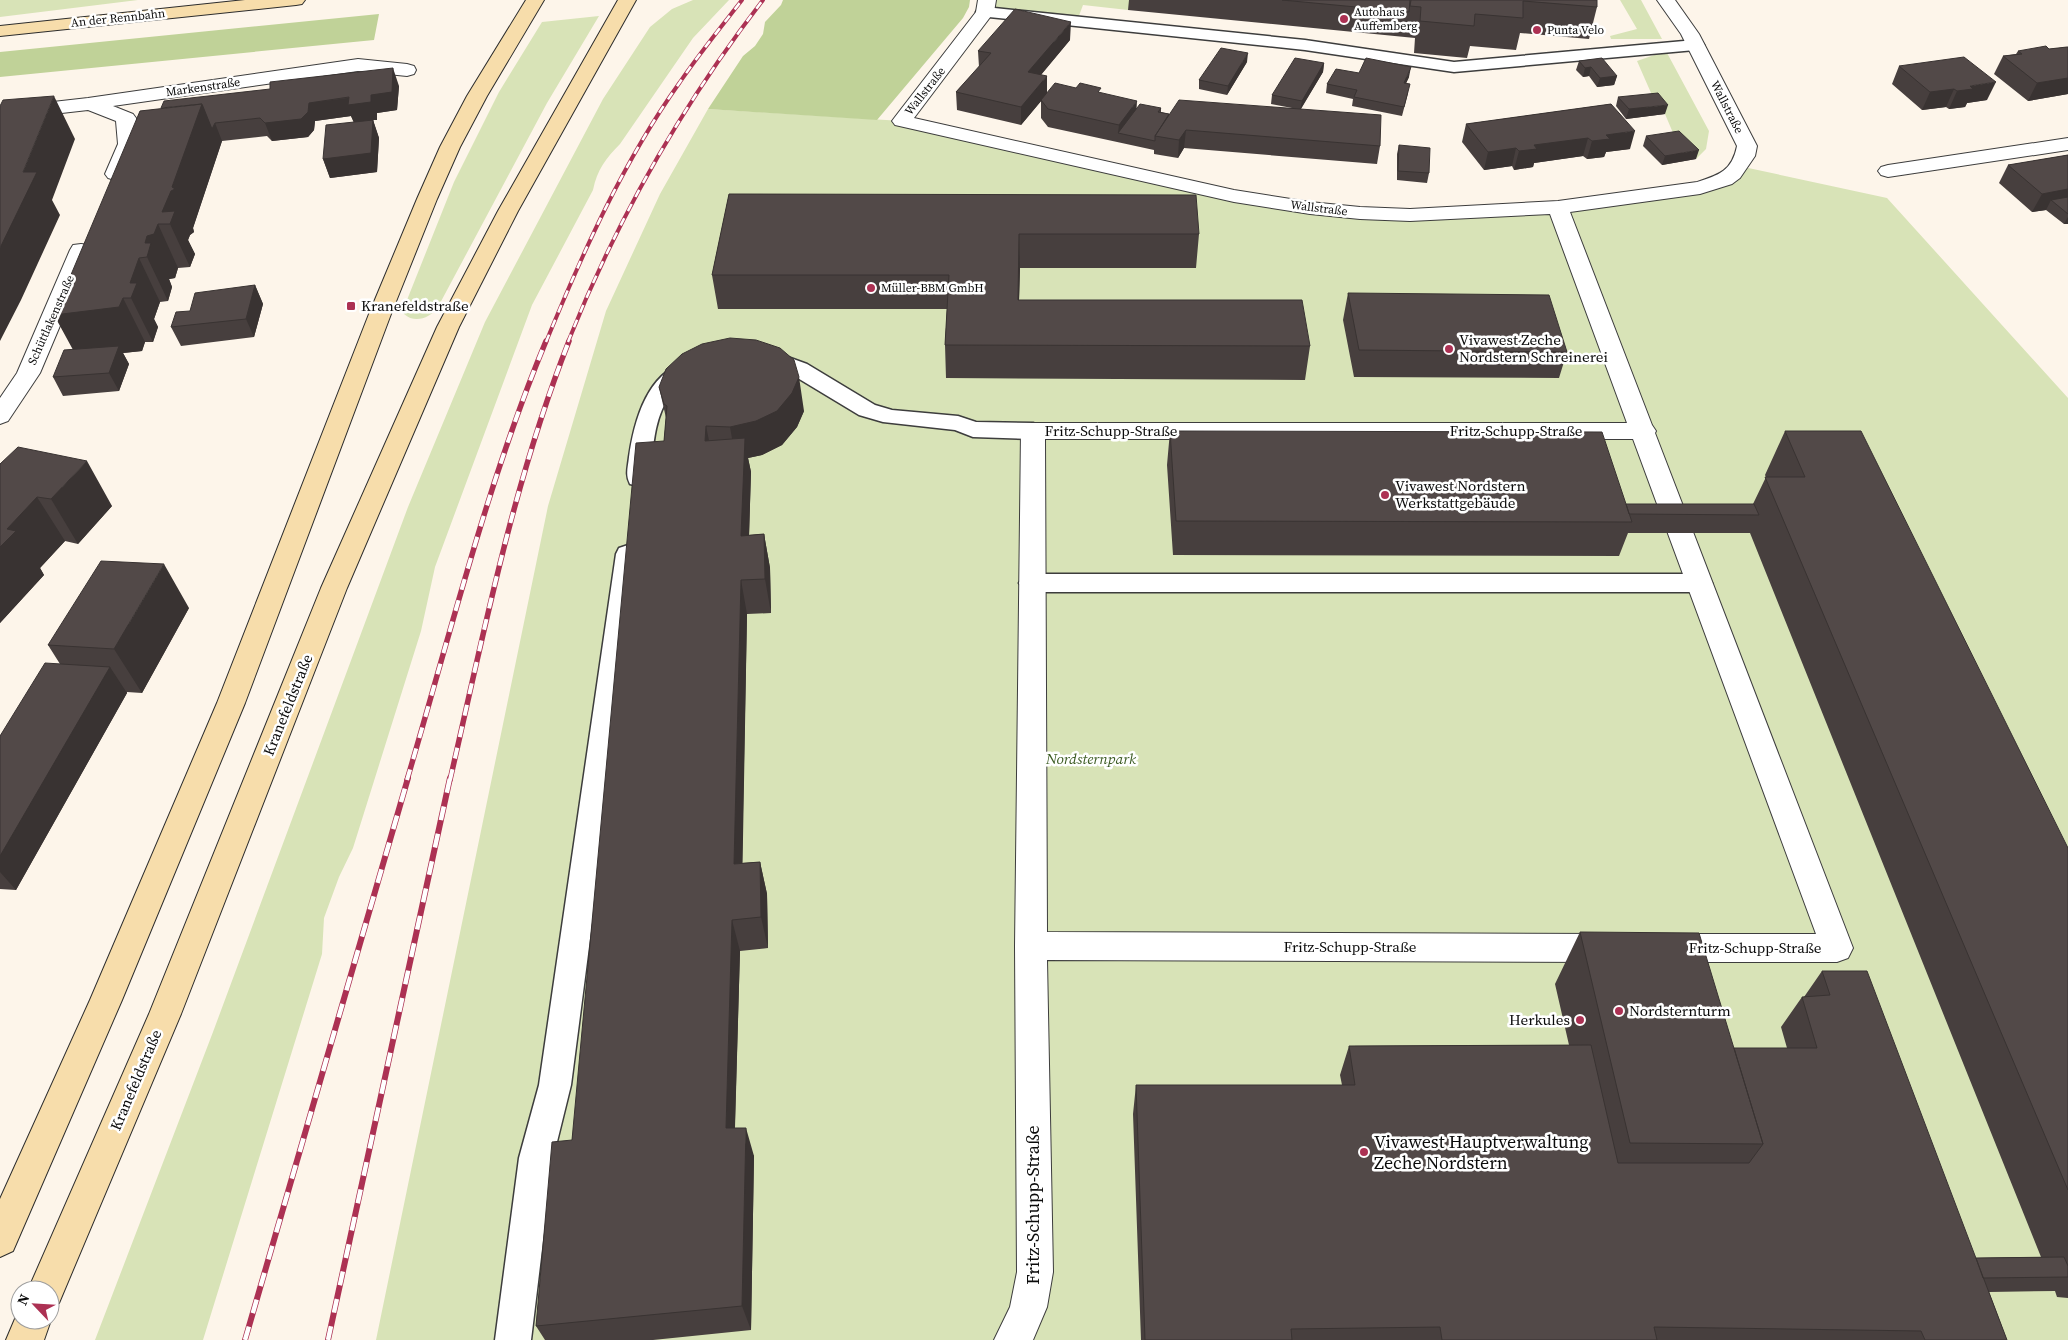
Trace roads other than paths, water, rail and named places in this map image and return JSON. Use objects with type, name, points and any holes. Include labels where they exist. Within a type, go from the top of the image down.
[{"type":"street","name":"An der Rennbahn","points":[[0,31],[296,0]]},
{"type":"street","points":[[0,1239],[106,1000],[232,703],[380,314],[427,199],[450,147],[477,96],[535,0]]},
{"type":"street","name":"Kranefeldstraße","points":[[50,1280],[164,1014],[334,588],[448,327],[508,211],[627,0]]},
{"type":"street","name":"Wallstraße","points":[[986,6],[902,121],[1234,196],[1310,208],[1360,213],[1410,214],[1558,207],[1700,188],[1725,180],[1733,174],[1745,156],[1746,146],[1693,40],[1666,0]]},
{"type":"street","name":"Wallstraße","points":[[1683,0],[1693,40]]},
{"type":"street","name":"Markenstraße","points":[[0,114],[88,104],[358,65],[407,70]]},
{"type":"street","points":[[88,104],[126,118],[128,144],[108,190]]},
{"type":"street","points":[[1888,171],[2068,144]]},
{"type":"street","name":"Fritz-Schupp-Straße","points":[[1031,946],[1837,948],[1558,207]]},
{"type":"street","name":"Schüttlakenstraße","points":[[0,416],[28,373],[88,236]]},
{"type":"street","name":"Fritz-Schupp-Straße","points":[[1013,1340],[1028,1311],[1033,1294],[1035,1272],[1031,946],[1033,431],[1644,432]]},
{"type":"lane","points":[[986,6],[1305,45],[1454,67],[1693,40]]},
{"type":"lane","points":[[740,357],[768,358],[788,364],[867,410],[891,417],[958,423],[973,429],[1033,431]]},
{"type":"lane","points":[[635,499],[644,430],[650,409],[656,398],[676,376],[690,367],[712,360]]},
{"type":"lane","points":[[512,1340],[536,1158],[555,1086],[631,528]]},
{"type":"lane","points":[[1032,583],[1698,583]]},
{"type":"railway","points":[[546,342],[590,241],[640,144],[659,112],[687,72],[742,0]]},
{"type":"railway","points":[[568,342],[608,251],[654,164],[705,80],[763,0]]},
{"type":"railway","points":[[407,780],[488,503],[525,394],[546,341]]},
{"type":"railway","points":[[450,780],[501,558],[532,449],[569,341]]},
{"type":"railway","points":[[245,1340],[408,778]]},
{"type":"railway","points":[[328,1340],[450,778]]},
{"type":"place","name":"Autohaus Auffemberg","points":[[1344,19]]},
{"type":"place","name":"Punta Velo","points":[[1537,30]]},
{"type":"place","name":"Müller-BBM GmbH","points":[[871,288]]},
{"type":"place","name":"Kranefeldstraße","points":[[351,306]]},
{"type":"place","name":"Vivawest Zeche Nordstern Schreinerei","points":[[1449,349]]},
{"type":"place","name":"Vivawest Nordstern Werkstattgebäude","points":[[1385,495]]},
{"type":"place","name":"Nordsternturm","points":[[1619,1011]]},
{"type":"place","name":"Herkules","points":[[1580,1020]]},
{"type":"place","name":"Vivawest Hauptverwaltung Zeche Nordstern","points":[[1364,1152]]},
{"type":"park label","name":"Nordsternpark","points":[[1091,759]]}]
